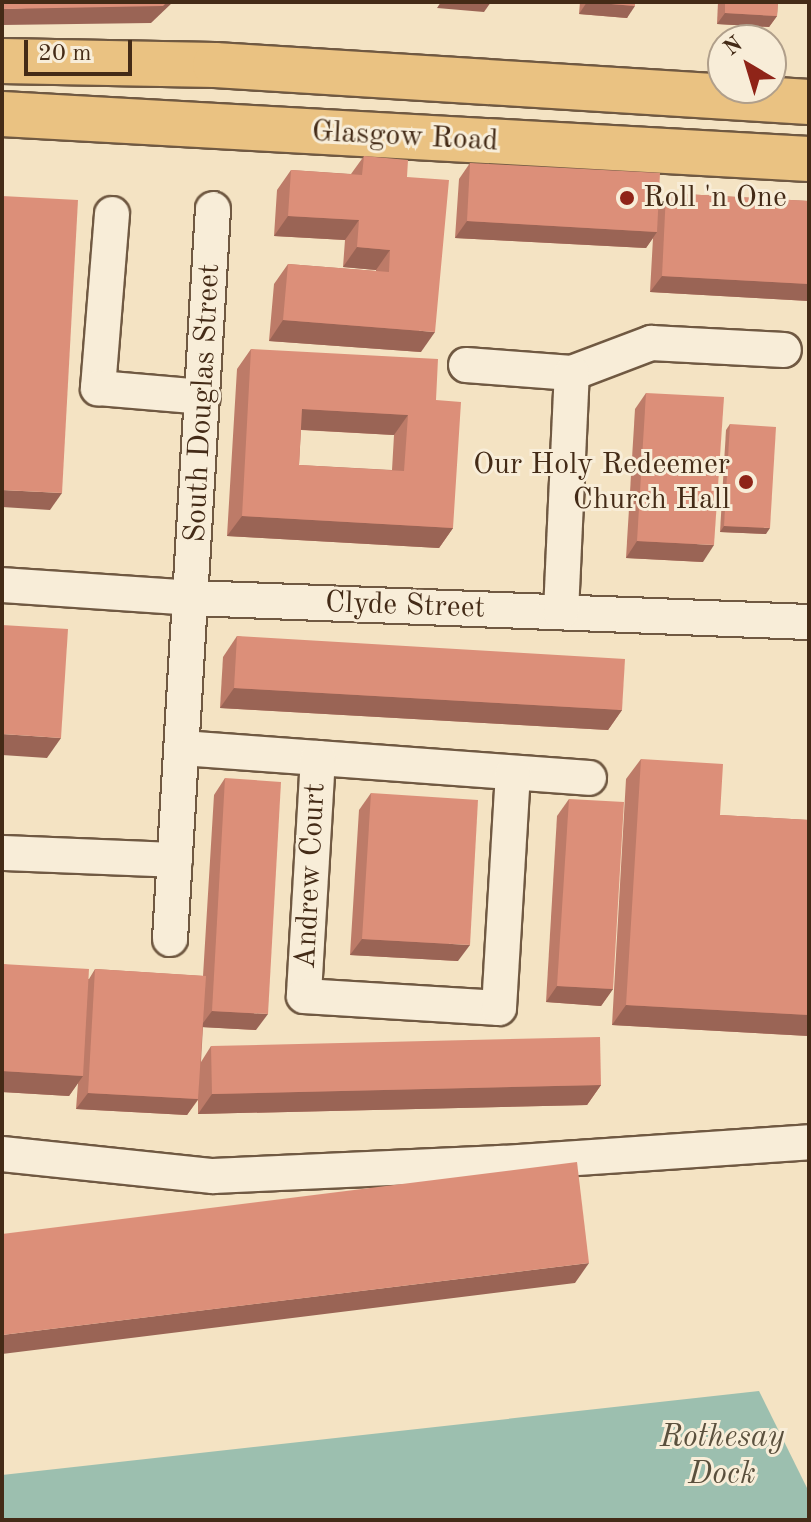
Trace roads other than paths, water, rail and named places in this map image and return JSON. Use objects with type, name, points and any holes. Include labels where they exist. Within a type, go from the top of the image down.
[{"type":"main road","name":"Glasgow Road","points":[[2,61],[215,65],[809,102]]},
{"type":"main road","name":"Glasgow Road","points":[[2,114],[809,159]]},
{"type":"street","name":"South Douglas Street","points":[[192,598],[213,209]]},
{"type":"street","points":[[112,214],[98,388],[203,397]]},
{"type":"street","points":[[466,365],[572,373],[651,343],[784,350]]},
{"type":"street","points":[[561,612],[572,373]]},
{"type":"street","name":"Clyde Street","points":[[2,585],[192,598],[809,622]]},
{"type":"street","points":[[170,939],[192,598]]},
{"type":"street","name":"Andrew Court","points":[[182,748],[589,778]]},
{"type":"street","name":"Andrew Court","points":[[318,758],[304,996],[499,1008],[513,773]]},
{"type":"street","points":[[2,853],[175,860]]},
{"type":"street","points":[[2,1154],[213,1176],[580,1159],[809,1142]]},
{"type":"water","name":"Rothesay Dock","points":[[759,1391],[809,1492],[809,1520],[2,1520],[2,1475]]},
{"type":"place","name":"Roll 'n One","points":[[627,198]]},
{"type":"place","name":"Our Holy Redeemer Church Hall","points":[[746,482]]}]
